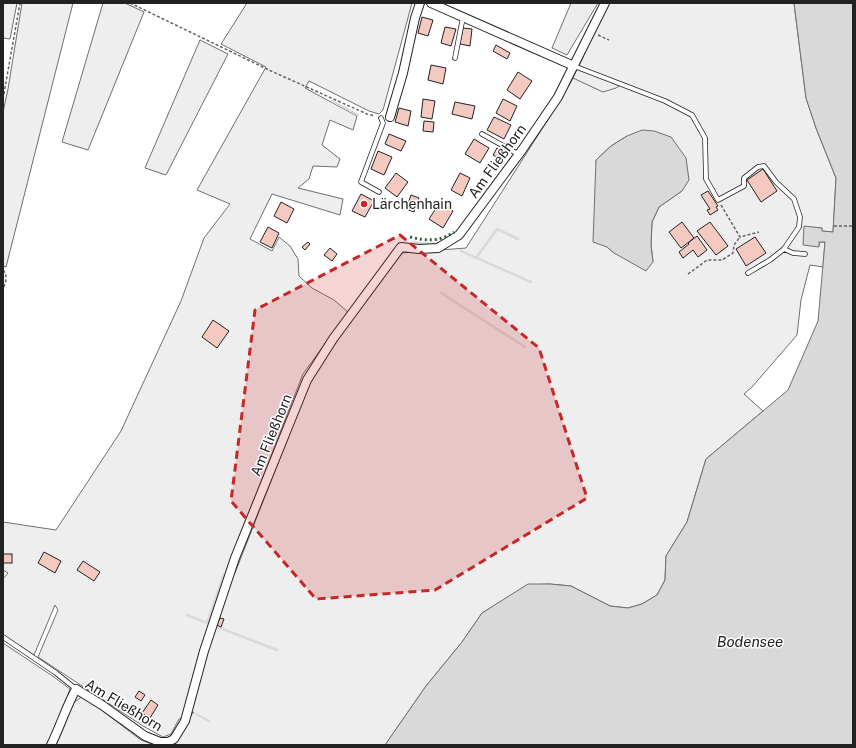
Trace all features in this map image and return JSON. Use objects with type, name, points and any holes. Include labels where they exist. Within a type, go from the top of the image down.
[{"type":"street","points":[[390,117],[403,73],[415,18],[420,3]]},
{"type":"street","points":[[431,3],[574,66]]},
{"type":"street","name":"Am Fließhorn","points":[[51,745],[76,689],[102,705],[145,736],[160,742],[168,742],[174,739],[185,721],[204,651],[235,558],[307,380],[341,328],[401,247],[419,250],[438,248],[459,236],[558,98],[605,3]]},
{"type":"lane","points":[[455,58],[463,17]]},
{"type":"lane","points":[[574,66],[665,101],[692,115],[704,138],[706,179],[718,200],[744,186],[744,178],[758,167],[764,166],[776,182],[794,199],[800,217],[799,227],[784,249],[770,260],[748,273]]},
{"type":"lane","points":[[380,192],[361,182],[383,123],[381,118]]},
{"type":"lane","points":[[482,134],[518,154]]},
{"type":"lane","points":[[784,249],[793,253],[805,254]]},
{"type":"lane","points":[[3,637],[56,673],[76,689]]},
{"type":"path","points":[[3,99],[20,3]]},
{"type":"path","points":[[130,3],[271,71],[367,114],[381,118]]},
{"type":"path","points":[[591,32],[609,40]]},
{"type":"path","points":[[718,200],[740,237]]},
{"type":"path","points":[[834,226],[853,226]]},
{"type":"path","points":[[688,274],[707,260],[722,260],[733,253],[734,245],[740,237],[759,232]]},
{"type":"path","points":[[3,270],[6,277],[3,289]]},
{"type":"highlighted area","points":[[400,235],[539,348],[587,498],[435,590],[316,599],[231,501],[255,310]]},
{"type":"shaded area","points":[[3,3],[17,3],[10,39],[3,38]]},
{"type":"shaded area","points":[[22,3],[73,3],[6,267],[3,266],[3,112]]},
{"type":"shaded area","points":[[103,3],[125,3],[144,12],[88,150],[62,142]]},
{"type":"shaded area","points":[[247,3],[412,3],[383,110],[379,114],[369,111],[309,81],[305,88],[357,116],[353,130],[330,120],[322,145],[340,159],[337,167],[313,166],[309,179],[298,188],[343,199],[340,215],[272,194],[250,239],[272,251],[279,237],[290,246],[298,259],[299,276],[312,288],[334,300],[348,312],[303,374],[226,571],[235,573],[310,381],[355,314],[402,253],[466,248],[575,75],[607,3],[794,3],[806,98],[836,178],[833,232],[821,231],[822,228],[804,227],[819,246],[819,242],[825,242],[823,267],[810,265],[801,300],[797,335],[752,387],[744,394],[763,411],[706,459],[687,522],[666,556],[665,580],[657,595],[642,604],[628,608],[610,606],[571,586],[550,584],[528,585],[482,613],[462,642],[426,686],[385,745],[164,745],[194,712],[179,719],[171,734],[163,737],[143,726],[38,657],[58,610],[55,605],[34,655],[3,635],[3,579],[8,573],[3,570],[3,522],[56,530],[121,431],[181,301],[204,238],[230,204],[197,190],[266,67],[221,44]],"holes":[[[627,136],[682,191],[659,207],[652,222],[651,245],[653,262],[614,253],[607,247],[596,160],[611,146]]]},
{"type":"shaded area","points":[[571,3],[598,3],[567,55],[552,48]]},
{"type":"shaded area","points":[[200,40],[228,54],[166,175],[145,168]]},
{"type":"shaded area","points":[[578,67],[622,84],[616,88],[603,92],[573,78]]},
{"type":"shaded area","points":[[3,643],[70,689],[48,745],[3,745]]},
{"type":"shaded area","points":[[83,696],[141,740],[155,745],[56,745],[73,703]]},
{"type":"water","name":"Bodensee","points":[[794,3],[853,3],[853,745],[385,745],[426,686],[462,642],[482,613],[528,584],[571,586],[610,606],[628,608],[642,604],[657,595],[665,580],[666,556],[687,522],[706,459],[788,390],[818,321],[825,242],[819,242],[819,247],[803,245],[804,226],[822,228],[822,231],[833,232],[836,178],[806,98]]},
{"type":"water","points":[[642,130],[654,131],[671,137],[686,158],[689,180],[682,191],[659,207],[652,222],[651,245],[653,262],[646,271],[614,253],[607,247],[593,242],[596,160],[611,146],[627,136]]},
{"type":"building","points":[[422,17],[433,20],[428,36],[418,33]]},
{"type":"building","points":[[445,27],[456,29],[451,46],[441,43]]},
{"type":"building","points":[[463,28],[472,29],[470,46],[460,44]]},
{"type":"building","points":[[496,45],[510,53],[507,59],[493,51]]},
{"type":"building","points":[[431,65],[446,68],[443,84],[428,80]]},
{"type":"building","points":[[518,72],[532,81],[520,99],[507,90]]},
{"type":"building","points":[[423,99],[435,101],[432,119],[421,117]]},
{"type":"building","points":[[503,99],[517,106],[510,121],[496,113]]},
{"type":"building","points":[[455,102],[475,106],[472,119],[452,114]]},
{"type":"building","points":[[399,108],[411,111],[408,126],[395,122]]},
{"type":"building","points":[[494,117],[511,125],[504,139],[487,130]]},
{"type":"building","points":[[424,121],[434,122],[433,132],[423,131]]},
{"type":"building","points":[[389,134],[406,141],[401,151],[385,144]]},
{"type":"building","points":[[474,139],[489,148],[480,163],[465,154]]},
{"type":"building","points":[[497,148],[504,153],[500,159],[493,155]]},
{"type":"building","points":[[378,151],[392,157],[384,175],[371,169]]},
{"type":"building","points":[[763,169],[777,191],[761,202],[747,180]]},
{"type":"building","name":"Lärchenhain","points":[[396,173],[408,182],[397,197],[385,188]]},
{"type":"building","points":[[460,173],[470,178],[462,196],[451,190]]},
{"type":"building","points":[[708,191],[718,206],[716,207],[718,210],[710,215],[707,210],[710,209],[701,195]]},
{"type":"building","name":"Lärchenhain","points":[[361,194],[374,201],[365,217],[352,211]]},
{"type":"building","points":[[411,195],[419,198],[414,212],[406,209]]},
{"type":"building","points":[[281,202],[294,209],[287,223],[274,216]]},
{"type":"building","points":[[440,202],[453,211],[443,228],[429,219]]},
{"type":"building","points":[[682,222],[694,238],[681,248],[669,232]]},
{"type":"building","points":[[710,222],[728,246],[716,255],[697,231]]},
{"type":"building","points":[[268,227],[279,233],[272,248],[260,242]]},
{"type":"building","points":[[697,236],[707,250],[698,257],[693,250],[683,258],[679,252]]},
{"type":"building","points":[[755,237],[766,253],[746,266],[736,249]]},
{"type":"building","points":[[308,242],[310,244],[305,250],[302,247]]},
{"type":"building","points":[[330,248],[337,254],[332,261],[324,255]]},
{"type":"building","points":[[213,320],[229,331],[217,348],[202,337]]},
{"type":"building","points":[[44,552],[61,561],[55,573],[38,563]]},
{"type":"building","points":[[3,554],[12,554],[12,563],[3,563]]},
{"type":"building","points":[[83,561],[100,572],[94,581],[77,570]]},
{"type":"building","points":[[220,618],[224,619],[221,627],[217,625]]},
{"type":"building","points":[[139,691],[145,695],[141,701],[135,697]]},
{"type":"building","points":[[151,700],[158,705],[150,718],[142,713]]},
{"type":"waterway","points":[[332,101],[358,115]]},
{"type":"waterway","points":[[476,258],[497,229],[518,239]]},
{"type":"waterway","points":[[414,242],[428,244],[441,243]]},
{"type":"waterway","points":[[461,251],[531,282]]},
{"type":"waterway","points":[[441,293],[525,347]]},
{"type":"waterway","points":[[187,615],[207,623],[224,574]]},
{"type":"waterway","points":[[215,626],[277,650]]},
{"type":"waterway","points":[[196,714],[209,721]]},
{"type":"hedge","points":[[410,237],[433,240],[443,238],[454,232]]},
{"type":"place","name":"Lärchenhain","points":[[364,204]]}]
